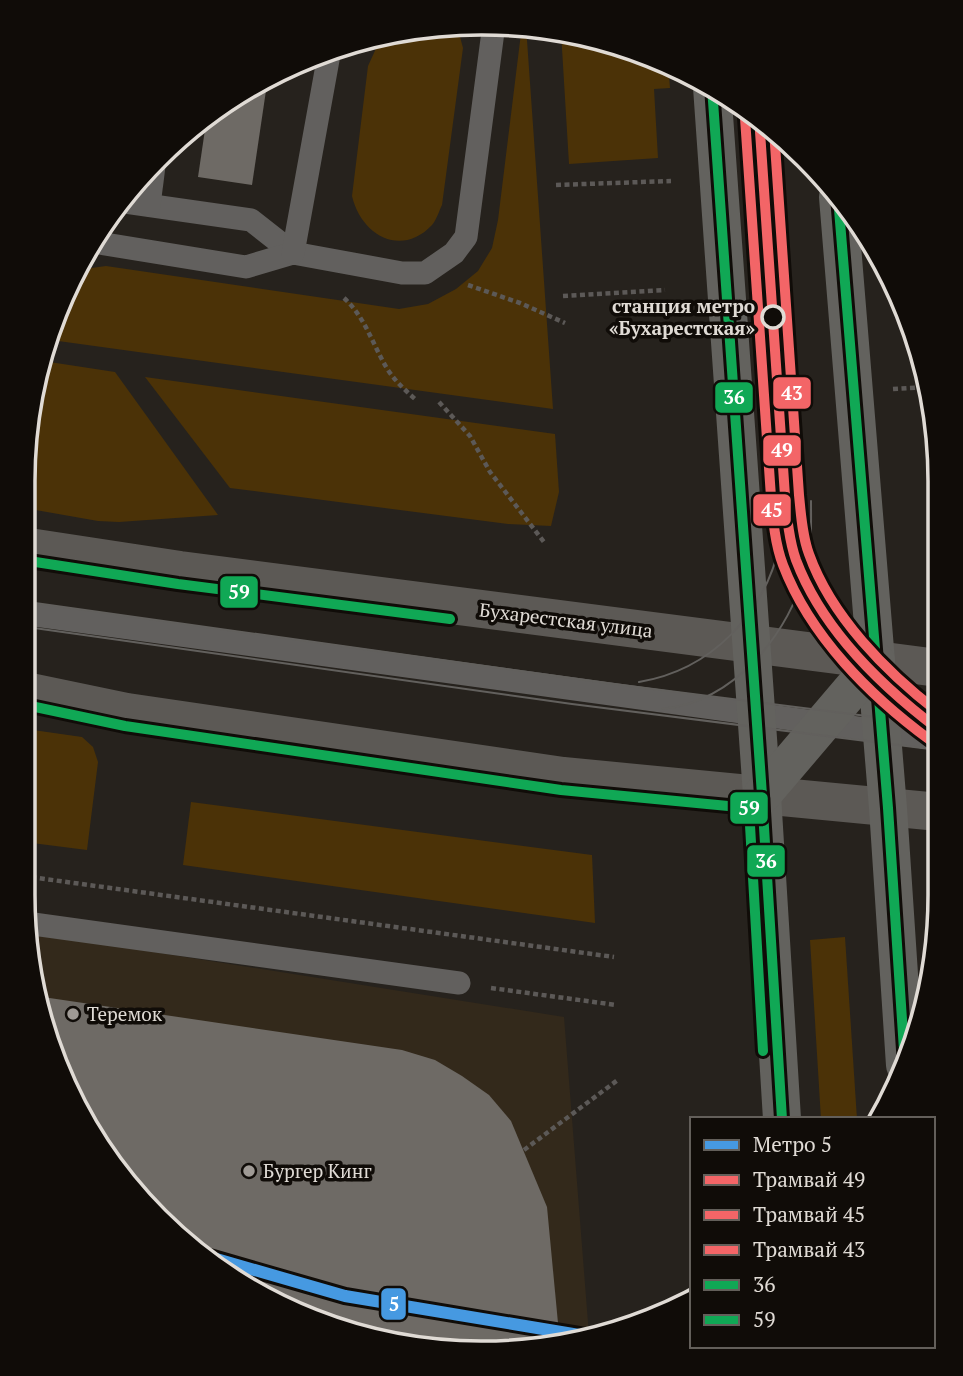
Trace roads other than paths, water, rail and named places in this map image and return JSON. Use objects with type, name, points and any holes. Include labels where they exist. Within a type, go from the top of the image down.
[{"type":"main road","points":[[713,100],[782,1117]]},
{"type":"main road","points":[[839,215],[888,808],[903,1040]]},
{"type":"main road","name":"Бухарестская улица","points":[[35,548],[180,570],[928,667]]},
{"type":"main road","points":[[762,795],[876,661]]},
{"type":"main road","points":[[35,693],[127,712],[563,776],[928,811]]},
{"type":"lane","points":[[104,244],[246,267],[293,253],[402,273],[425,273],[454,253],[466,237],[493,35]]},
{"type":"lane","points":[[293,253],[327,63]]},
{"type":"lane","points":[[149,205],[153,180]]},
{"type":"lane","points":[[133,203],[251,220],[293,253]]},
{"type":"lane","points":[[35,615],[928,738]]},
{"type":"lane","points":[[36,924],[459,984]]},
{"type":"tram line","name":"45","points":[[745,121],[771,497],[780,557],[809,616],[844,663],[886,704],[928,738]]},
{"type":"tram line","name":"49","points":[[760,133],[785,496],[796,560],[821,609],[855,654],[895,694],[928,721]]},
{"type":"tram line","name":"43","points":[[775,145],[799,495],[807,547],[819,577],[846,621],[880,661],[928,704]]},
{"type":"tram line","points":[[639,682],[665,676],[711,652],[747,616],[772,570],[780,544],[785,496]]},
{"type":"tram line","points":[[662,709],[688,704],[713,693],[756,660],[773,639],[799,591],[807,566],[811,501]]},
{"type":"tram line","points":[[35,603],[614,684],[928,724]]},
{"type":"tram line","points":[[35,628],[572,704],[928,749]]},
{"type":"metro line","name":"5","points":[[228,1262],[345,1296],[565,1333]]},
{"type":"place","name":"станция метро «Бухарестская»","points":[[773,317]]},
{"type":"place","name":"Теремок","points":[[73,1014]]},
{"type":"place","name":"Бургер Кинг","points":[[249,1171]]}]
